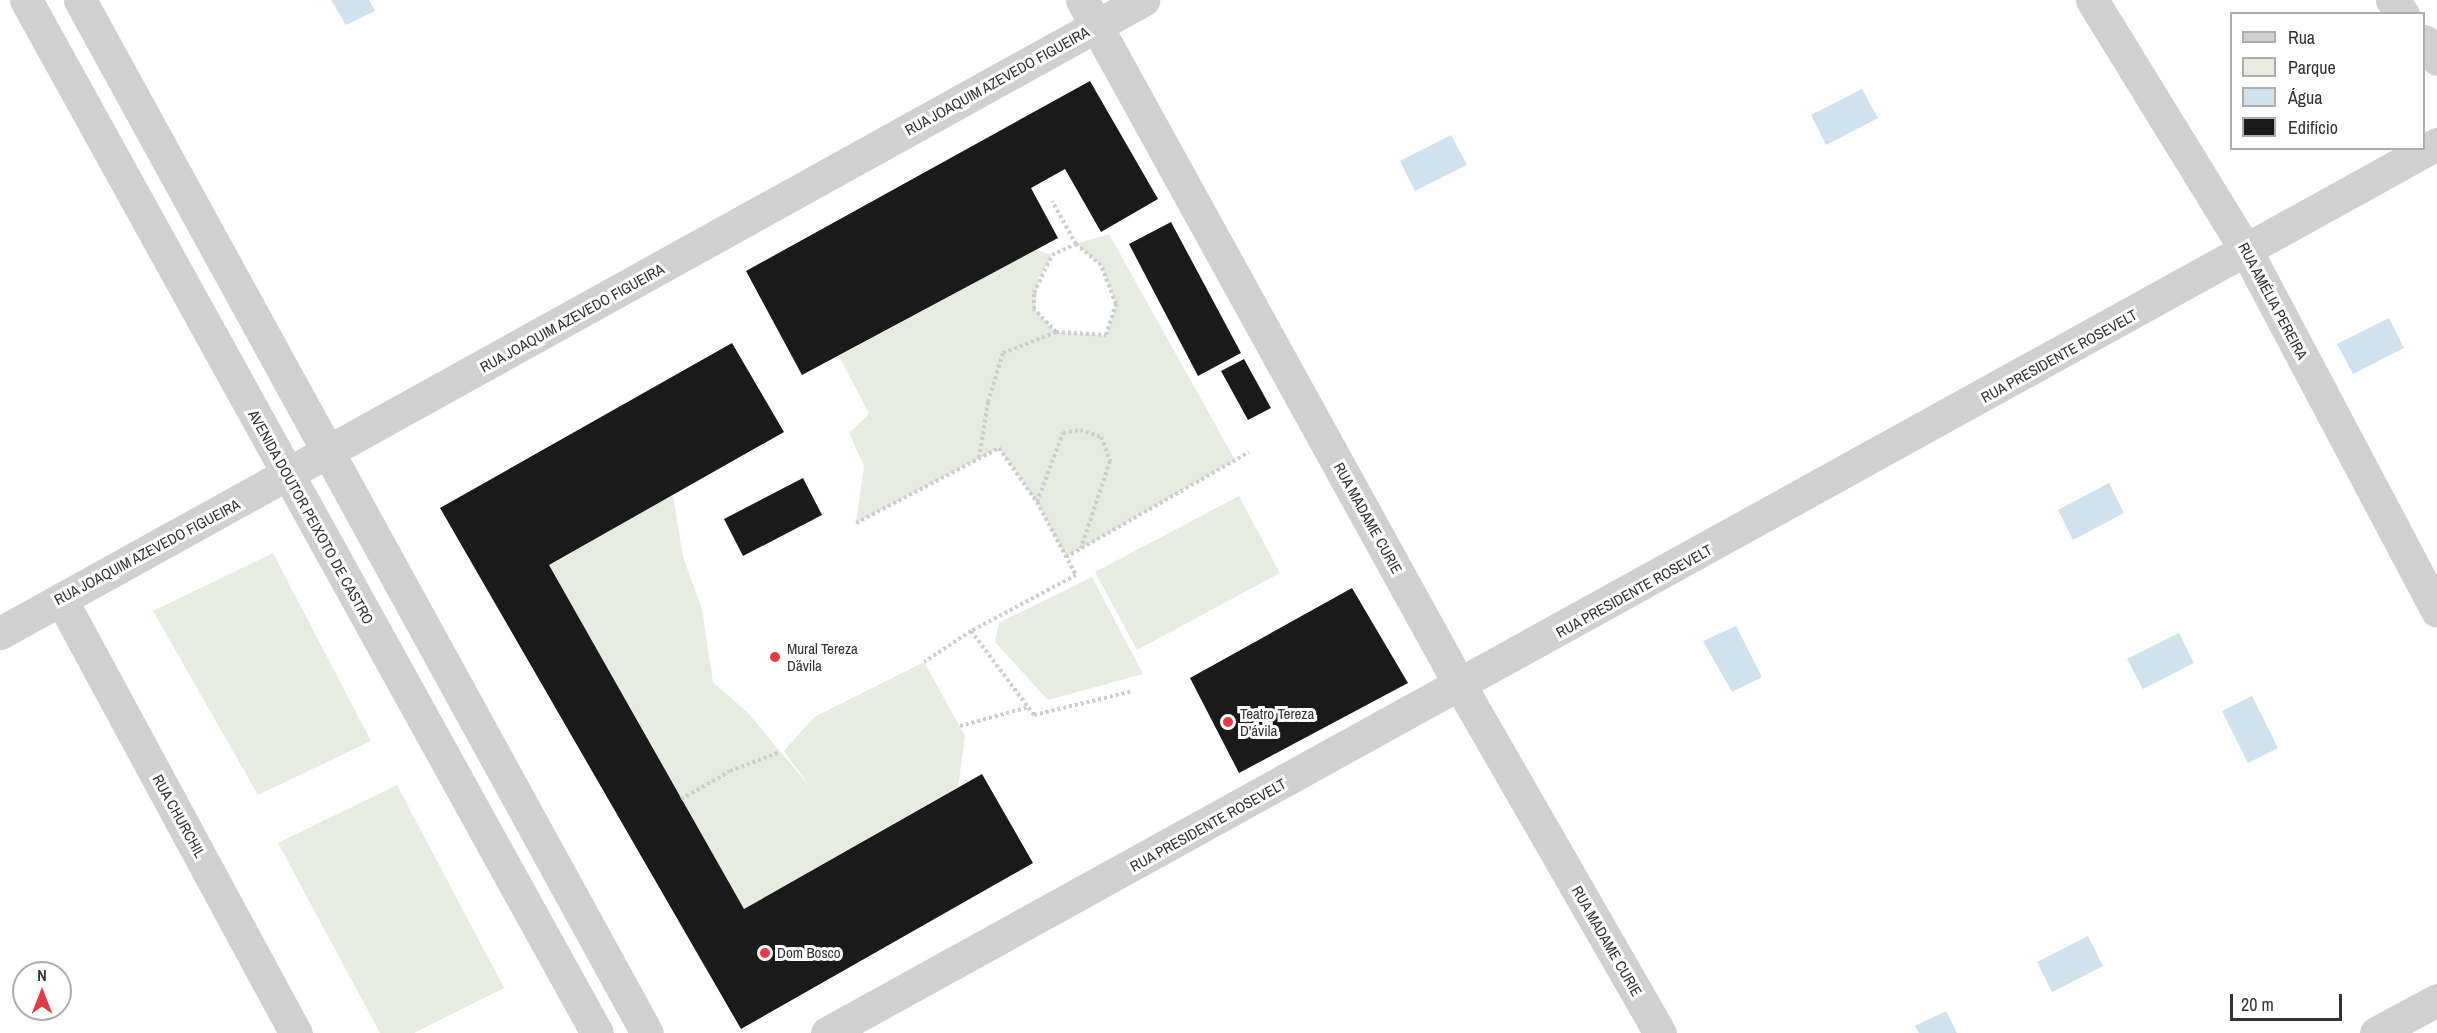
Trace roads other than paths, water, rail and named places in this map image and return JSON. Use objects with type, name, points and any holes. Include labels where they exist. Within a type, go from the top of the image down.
[{"type":"street","name":"AVENIDA DOUTOR PEIXOTO DE CASTRO","points":[[26,0],[597,1033]]},
{"type":"street","points":[[80,0],[647,1033]]},
{"type":"street","name":"RUA JOAQUIM AZEVEDO FIGUEIRA","points":[[0,633],[288,476],[1089,13],[1143,0]]},
{"type":"street","name":"RUA AMÉLIA PEREIRA","points":[[2092,0],[2247,252],[2437,611]]},
{"type":"street","points":[[2392,0],[2401,12]]},
{"type":"street","name":"RUA MADAME CURIE","points":[[1089,13],[1461,687],[1660,1033]]},
{"type":"street","points":[[2425,42],[2437,59]]},
{"type":"street","name":"RUA PRESIDENTE ROSEVELT","points":[[827,1033],[1461,687],[2247,252],[2437,144]]},
{"type":"street","name":"RUA CHURCHIL","points":[[61,599],[296,1033]]},
{"type":"street","points":[[2376,1033],[2437,1000]]},
{"type":"water","points":[[331,0],[369,0],[375,11],[346,25]]},
{"type":"water","points":[[1862,89],[1878,118],[1826,145],[1811,115]]},
{"type":"water","points":[[1451,135],[1467,165],[1415,191],[1400,161]]},
{"type":"water","points":[[2389,318],[2404,348],[2353,374],[2337,344]]},
{"type":"water","points":[[2109,483],[2124,513],[2073,540],[2058,510]]},
{"type":"water","points":[[1736,626],[1762,677],[1732,692],[1703,641]]},
{"type":"water","points":[[2179,633],[2194,663],[2143,689],[2127,659]]},
{"type":"water","points":[[2252,696],[2278,748],[2248,763],[2222,711]]},
{"type":"water","points":[[2088,936],[2103,966],[2052,992],[2037,962]]},
{"type":"water","points":[[1946,1011],[1957,1033],[1919,1033],[1915,1026]]},
{"type":"place","name":"Mural Tereza D´ávila","points":[[775,657]]},
{"type":"place","name":"Teatro Tereza D'ávila","points":[[1228,722]]},
{"type":"place","name":"Dom Bosco","points":[[765,953]]}]
